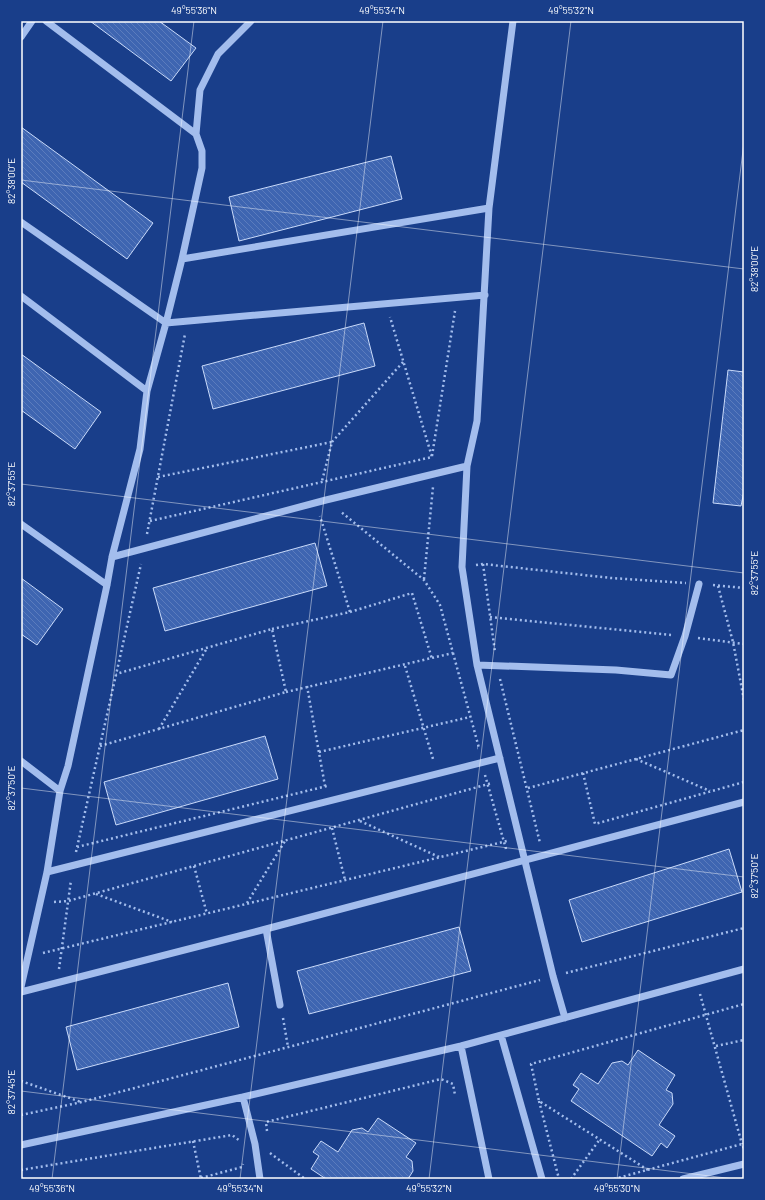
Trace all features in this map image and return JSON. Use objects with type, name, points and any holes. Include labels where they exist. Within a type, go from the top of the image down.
[{"type":"street","points":[[21,37],[32,21]]},
{"type":"street","points":[[46,21],[196,134]]},
{"type":"street","points":[[21,987],[47,872],[60,791],[69,759],[112,557],[140,449],[147,392],[182,259],[202,168],[202,151],[196,134],[200,90],[218,54],[251,21]]},
{"type":"street","points":[[513,21],[489,208],[477,421],[467,466],[462,567],[477,665],[565,1018]]},
{"type":"street","points":[[182,259],[489,208]]},
{"type":"street","points":[[21,222],[166,323],[485,295]]},
{"type":"street","points":[[21,296],[147,392]]},
{"type":"street","points":[[112,557],[326,500],[467,466]]},
{"type":"street","points":[[21,524],[107,585]]},
{"type":"street","points":[[477,665],[616,670],[671,675],[685,636],[699,584]]},
{"type":"street","points":[[47,872],[500,758]]},
{"type":"street","points":[[21,761],[60,791]]},
{"type":"street","points":[[21,992],[511,865],[744,802]]},
{"type":"street","points":[[266,929],[280,1005]]},
{"type":"street","points":[[21,1145],[243,1098],[461,1046],[744,969]]},
{"type":"street","points":[[501,1035],[542,1179]]},
{"type":"street","points":[[461,1046],[489,1179]]},
{"type":"street","points":[[243,1098],[256,1144],[260,1179]]},
{"type":"street","points":[[683,1179],[744,1164]]},
{"type":"path","points":[[432,457],[457,297]]},
{"type":"path","points":[[386,303],[432,457],[435,473],[424,580]]},
{"type":"path","points":[[57,983],[72,866],[150,520],[188,321]]},
{"type":"path","points":[[322,481],[332,442],[403,362]]},
{"type":"path","points":[[158,476],[332,442]]},
{"type":"path","points":[[150,520],[432,457]]},
{"type":"path","points":[[326,500],[424,580],[440,605],[479,748],[472,750]]},
{"type":"path","points":[[320,516],[350,612]]},
{"type":"path","points":[[462,567],[483,564],[611,578],[744,588]]},
{"type":"path","points":[[483,564],[497,666],[528,788],[543,856]]},
{"type":"path","points":[[718,586],[733,642],[744,700]]},
{"type":"path","points":[[116,674],[272,629],[350,612],[412,593],[432,659]]},
{"type":"path","points":[[490,617],[685,636],[744,644]]},
{"type":"path","points":[[272,629],[286,692]]},
{"type":"path","points":[[159,729],[207,648]]},
{"type":"path","points":[[99,747],[307,686],[405,666],[453,653]]},
{"type":"path","points":[[405,666],[433,759]]},
{"type":"path","points":[[307,686],[325,786]]},
{"type":"path","points":[[319,752],[470,717]]},
{"type":"path","points":[[528,788],[744,730]]},
{"type":"path","points":[[425,761],[441,757]]},
{"type":"path","points":[[635,759],[711,792]]},
{"type":"path","points":[[482,763],[511,865]]},
{"type":"path","points":[[582,773],[594,824],[744,782]]},
{"type":"path","points":[[39,902],[68,902],[506,780]]},
{"type":"path","points":[[77,847],[333,784]]},
{"type":"path","points":[[359,820],[440,857]]},
{"type":"path","points":[[332,828],[345,880]]},
{"type":"path","points":[[27,957],[519,838]]},
{"type":"path","points":[[247,904],[286,841]]},
{"type":"path","points":[[194,866],[207,914]]},
{"type":"path","points":[[96,894],[173,922]]},
{"type":"path","points":[[21,1115],[82,1102],[554,976],[744,928]]},
{"type":"path","points":[[696,982],[707,1014],[744,1149]]},
{"type":"path","points":[[559,1179],[539,1101],[536,1097],[531,1064],[744,1004]]},
{"type":"path","points":[[280,1005],[288,1047]]},
{"type":"path","points":[[716,1046],[744,1040]]},
{"type":"path","points":[[268,1137],[266,1122],[441,1079]]},
{"type":"path","points":[[21,1081],[82,1102]]},
{"type":"path","points":[[539,1101],[648,1170]]},
{"type":"path","points":[[21,1170],[192,1141],[232,1136],[242,1143]]},
{"type":"path","points":[[571,1179],[600,1139]]},
{"type":"path","points":[[192,1141],[201,1178],[242,1167],[244,1162]]},
{"type":"path","points":[[256,1144],[305,1179]]},
{"type":"path","points":[[614,1179],[742,1144]]},
{"type":"path","points":[[269,1145],[272,1159]]},
{"type":"building","points":[[90,21],[159,21],[196,48],[171,81]]},
{"type":"building","points":[[21,127],[153,223],[127,259],[21,182]]},
{"type":"building","points":[[391,156],[402,199],[239,241],[229,197]]},
{"type":"building","points":[[364,323],[375,366],[213,409],[202,366]]},
{"type":"building","points":[[21,354],[101,412],[75,449],[21,410]]},
{"type":"building","points":[[728,370],[744,372],[744,491],[741,506],[713,503]]},
{"type":"building","points":[[315,543],[327,586],[165,631],[153,588]]},
{"type":"building","points":[[21,578],[63,609],[37,645],[21,634]]},
{"type":"building","points":[[265,736],[278,779],[116,825],[104,782]]},
{"type":"building","points":[[729,849],[742,892],[582,942],[569,900]]},
{"type":"building","points":[[459,927],[471,971],[309,1014],[297,971]]},
{"type":"building","points":[[228,983],[239,1027],[77,1070],[66,1027]]},
{"type":"building","points":[[638,1050],[675,1075],[666,1090],[672,1093],[673,1104],[659,1125],[675,1136],[667,1148],[661,1143],[652,1156],[571,1101],[579,1089],[573,1085],[581,1073],[598,1084],[612,1063],[622,1061],[628,1065]]},
{"type":"building","points":[[378,1118],[416,1143],[406,1157],[412,1161],[413,1171],[408,1179],[326,1179],[311,1169],[319,1156],[313,1152],[321,1141],[338,1152],[352,1130],[362,1128],[368,1132]]}]
